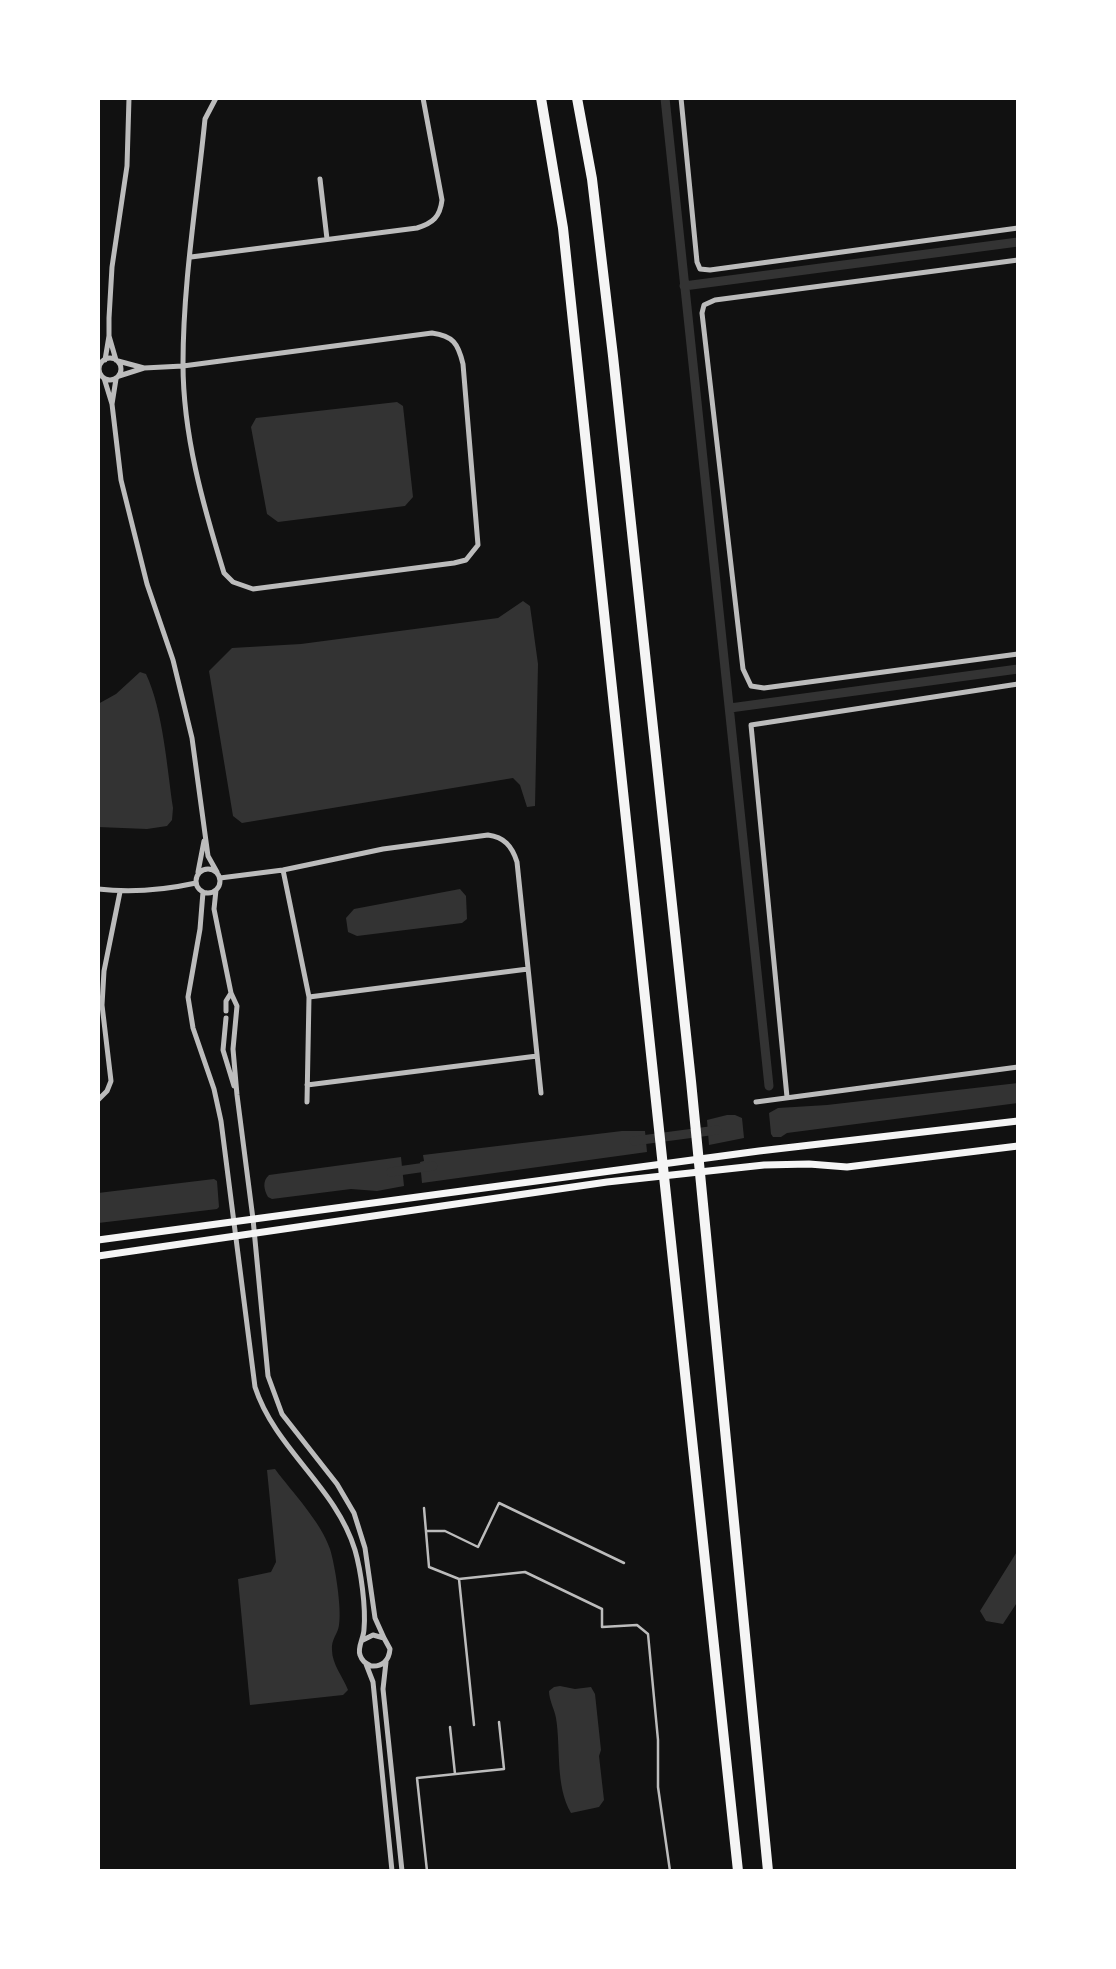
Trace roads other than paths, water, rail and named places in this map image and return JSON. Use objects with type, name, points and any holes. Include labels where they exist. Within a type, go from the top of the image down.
[{"type":"highway","points":[[541,98],[564,241],[738,1871]]},
{"type":"highway","points":[[577,98],[592,179],[605,288],[704,1197],[768,1871]]},
{"type":"main road","points":[[98,1240],[759,1151],[1018,1121]]},
{"type":"main road","points":[[98,1256],[607,1182],[764,1165],[847,1167],[1018,1146]]},
{"type":"street","points":[[129,98],[127,166],[112,267],[109,336],[101,363],[101,377],[112,404],[121,480],[147,584],[173,660],[192,738],[205,834],[211,865],[218,875],[214,909],[236,1006],[233,1049],[237,1095],[272,1391],[288,1423],[346,1498],[363,1537],[373,1608],[390,1649],[383,1689],[402,1871]]},
{"type":"street","points":[[101,377],[110,380],[144,368],[183,366],[432,333],[453,339],[459,348],[463,364],[478,545],[466,560],[454,563],[253,589],[242,587],[224,573],[200,494],[188,422],[183,366],[185,308],[205,119],[216,98]]},
{"type":"street","points":[[191,257],[417,228],[430,224],[441,210],[442,200],[423,98]]},
{"type":"street","points":[[681,98],[697,262],[700,269],[710,270],[1018,228]]},
{"type":"street","points":[[320,179],[327,239]]},
{"type":"street","points":[[1018,260],[715,300],[704,305],[702,313],[743,669],[751,686],[764,688],[1018,654]]},
{"type":"street","points":[[109,336],[121,370],[112,404]]},
{"type":"street","points":[[101,363],[111,358],[144,368]]},
{"type":"street","points":[[787,1097],[751,725],[1018,684]]},
{"type":"street","points":[[205,834],[196,883],[203,892],[200,929],[188,997],[193,1028],[214,1090],[221,1121],[251,1370],[260,1402],[283,1442],[334,1507],[347,1531],[358,1563],[365,1620],[359,1652],[373,1682],[392,1871]]},
{"type":"street","points":[[197,875],[207,869],[218,875],[283,870],[383,849],[488,835],[498,836],[507,842],[517,862],[541,1093]]},
{"type":"street","points":[[283,870],[309,997],[307,1102]]},
{"type":"street","points":[[98,889],[120,892],[196,883]]},
{"type":"street","points":[[203,892],[216,890]]},
{"type":"street","points":[[98,1100],[107,1091],[111,1069],[102,1005],[104,971],[120,892]]},
{"type":"street","points":[[309,997],[528,969]]},
{"type":"street","points":[[231,993],[226,1001],[223,1050],[237,1095]]},
{"type":"street","points":[[307,1086],[537,1056]]},
{"type":"street","points":[[756,1102],[1018,1067]]},
{"type":"street","points":[[334,1507],[346,1498]]},
{"type":"street","points":[[363,1640],[373,1635],[384,1638]]},
{"type":"street","points":[[366,1664],[376,1666],[386,1662]]},
{"type":"lane","points":[[426,1531],[445,1531],[478,1547],[499,1503],[624,1563]]},
{"type":"lane","points":[[424,1508],[429,1567],[459,1579],[525,1572],[602,1609],[602,1627],[636,1625],[648,1634],[658,1740],[658,1787],[670,1871]]},
{"type":"lane","points":[[459,1579],[474,1725]]},
{"type":"lane","points":[[427,1871],[417,1778],[504,1769],[499,1722]]},
{"type":"lane","points":[[450,1727],[455,1774]]},
{"type":"waterway","points":[[665,98],[769,1086]]},
{"type":"waterway","points":[[684,286],[1018,242]]},
{"type":"waterway","points":[[730,708],[1018,669]]},
{"type":"waterway","points":[[634,1141],[717,1130]]},
{"type":"waterway","points":[[391,1172],[433,1166]]}]
